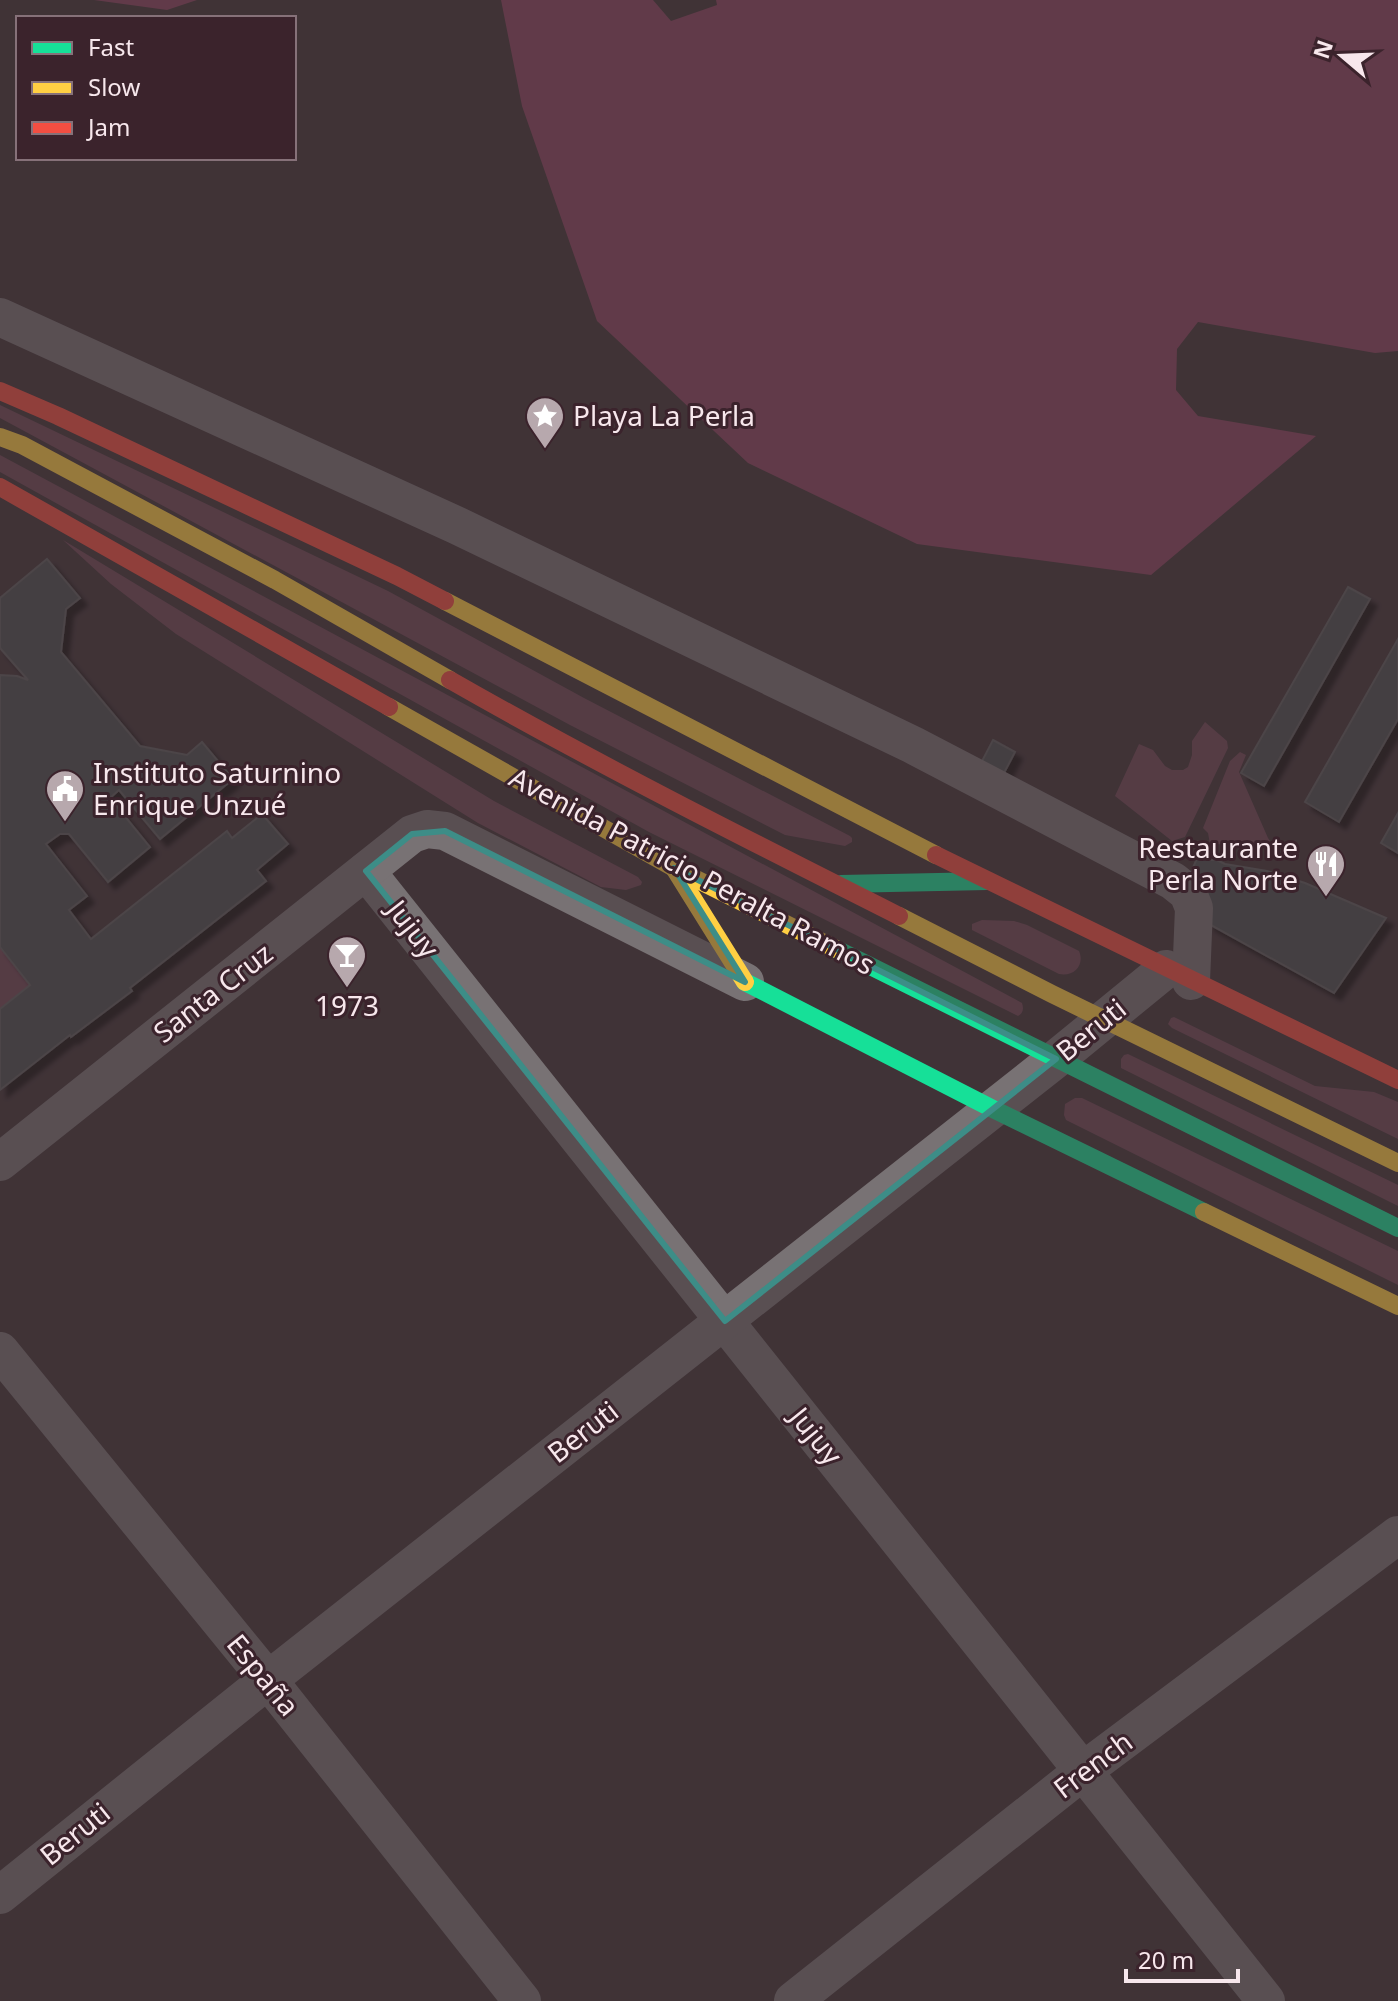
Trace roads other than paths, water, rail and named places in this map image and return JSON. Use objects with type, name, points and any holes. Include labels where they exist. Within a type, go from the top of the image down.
[{"type":"main road","points":[[0,391],[397,576],[987,881],[1398,1080]]},
{"type":"main road","name":"Avenida Patricio Peralta Ramos","points":[[0,437],[22,445],[275,580],[521,721],[677,804],[1105,1020],[1398,1163]]},
{"type":"main road","name":"Avenida Patricio Peralta Ramos","points":[[0,487],[674,868],[1398,1228]]},
{"type":"main road","points":[[674,868],[745,982],[993,1109],[1398,1306]]},
{"type":"main road","points":[[837,884],[987,881]]},
{"type":"street","points":[[0,317],[456,525],[913,745],[1173,881],[1188,893],[1194,908],[1178,975]]},
{"type":"street","name":"Santa Cruz","points":[[0,1162],[412,834],[427,829],[445,831],[745,982]]},
{"type":"street","name":"Jujuy","points":[[366,871],[1266,2001]]},
{"type":"street","name":"Beruti","points":[[0,1895],[1105,1020],[1178,975]]},
{"type":"street","name":"España","points":[[0,1351],[268,1680],[522,2001]]},
{"type":"street","name":"French","points":[[793,2001],[1083,1771],[1398,1535]]},
{"type":"place","name":"Playa La Perla","points":[[545,450]]},
{"type":"place","name":"Instituto Saturnino Enrique Unzué","points":[[65,823]]},
{"type":"place","name":"Restaurante Perla Norte","points":[[1326,898]]},
{"type":"place","name":"1973","points":[[347,989]]}]
